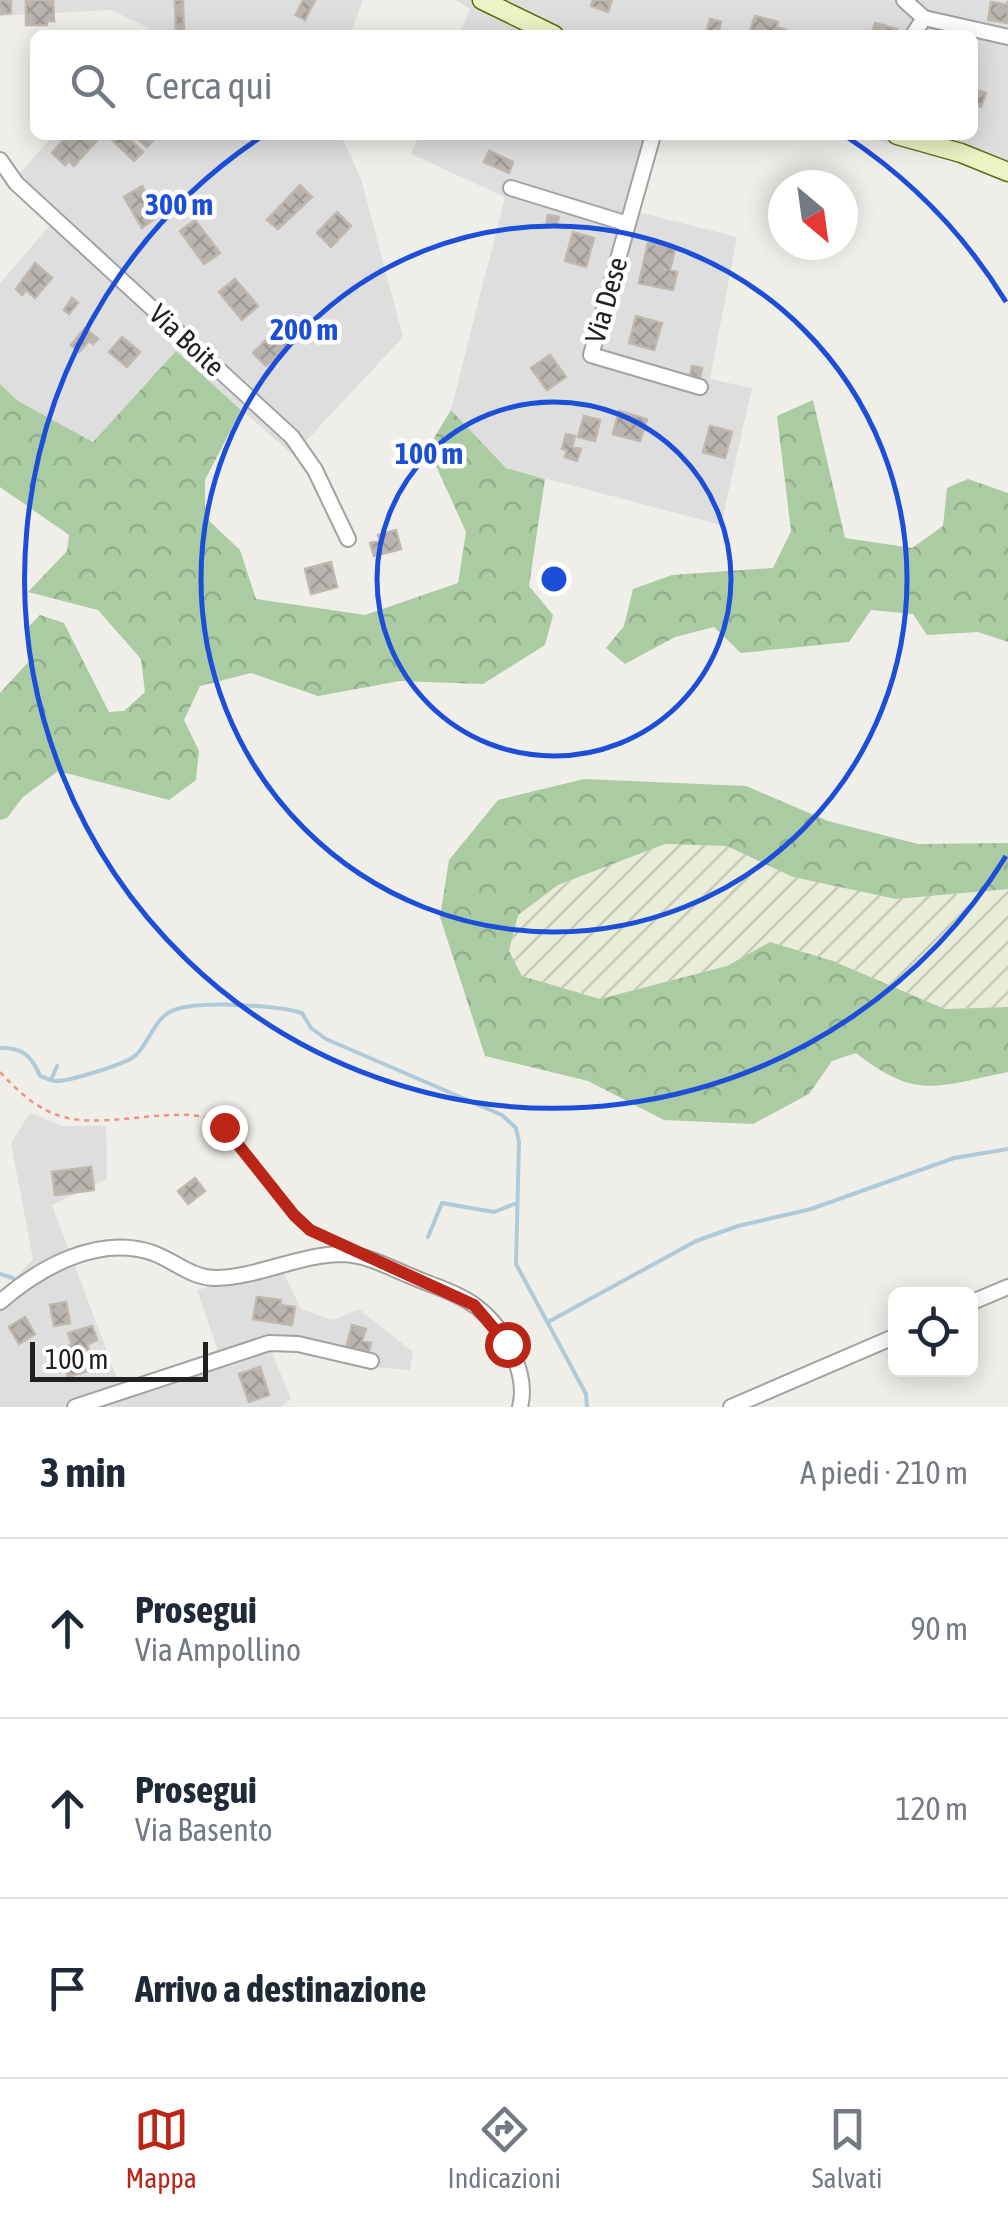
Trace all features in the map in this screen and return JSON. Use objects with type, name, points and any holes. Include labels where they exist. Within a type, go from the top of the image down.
[{"type":"street","points":[[482,0],[544,30]]},
{"type":"street","points":[[904,0],[924,18],[977,30]]},
{"type":"street","points":[[917,30],[924,18]]},
{"type":"street","points":[[978,30],[1008,37]]},
{"type":"street","name":"Via Dese","points":[[652,140],[590,356],[700,386]]},
{"type":"street","points":[[914,140],[1008,172]]},
{"type":"street","name":"Via Boite","points":[[0,160],[16,183],[292,437],[312,464],[348,538]]},
{"type":"street","points":[[511,188],[628,224]]},
{"type":"street","points":[[0,1302],[52,1264],[110,1250],[145,1251],[187,1272],[214,1278],[320,1256],[361,1256],[462,1298],[483,1312],[502,1336],[516,1364],[523,1388],[520,1407]]},
{"type":"street","points":[[978,1300],[1008,1287]]},
{"type":"street","points":[[731,1407],[888,1339]]},
{"type":"street","points":[[75,1407],[269,1343],[292,1343],[371,1361]]},
{"type":"path","points":[[0,1072],[30,1103],[68,1119],[96,1122],[181,1114],[212,1119],[242,1145],[302,1224],[341,1246]]},
{"type":"shaded area","points":[[0,0],[363,0],[352,30],[148,30],[111,10],[0,16]]},
{"type":"shaded area","points":[[456,0],[1008,0],[1008,182],[967,165],[876,140],[978,140],[978,30],[461,30],[470,9]]},
{"type":"shaded area","points":[[50,140],[343,140],[361,179],[403,337],[293,455],[176,352],[93,442],[18,401],[0,384],[0,283],[50,225],[9,185]]},
{"type":"shaded area","points":[[417,140],[660,140],[638,212],[737,237],[710,379],[752,388],[721,525],[506,468],[451,410],[505,197],[411,154]]},
{"type":"shaded area","points":[[30,1113],[63,1126],[106,1126],[107,1179],[52,1205],[120,1386],[219,1354],[197,1290],[281,1268],[301,1309],[333,1320],[359,1309],[413,1352],[410,1370],[358,1366],[277,1345],[270,1348],[291,1399],[281,1407],[0,1407],[0,1294],[33,1259],[11,1143]]},
{"type":"green space","points":[[176,351],[241,410],[205,480],[205,517],[240,550],[256,599],[365,615],[458,583],[466,532],[428,448],[451,410],[506,468],[545,479],[529,586],[553,615],[545,645],[483,684],[400,681],[318,696],[251,673],[200,686],[184,720],[199,751],[196,780],[169,800],[58,771],[0,820],[0,693],[31,659],[28,627],[40,615],[64,623],[109,712],[124,711],[145,692],[141,659],[98,610],[28,592],[67,551],[69,535],[0,487],[0,384],[18,401],[93,442]]},
{"type":"green space","points":[[813,400],[845,538],[912,548],[943,526],[947,488],[968,479],[1008,493],[1008,642],[978,632],[927,635],[913,614],[871,610],[849,642],[741,653],[714,627],[675,637],[625,664],[606,648],[624,626],[633,589],[672,575],[773,568],[791,531],[777,416]]},
{"type":"green space","points":[[584,779],[746,786],[828,821],[918,844],[1008,843],[1008,889],[896,899],[793,877],[727,846],[665,844],[558,885],[518,915],[509,951],[522,976],[600,999],[727,966],[770,942],[833,961],[945,1009],[1008,1007],[1008,1072],[945,1085],[912,1084],[856,1053],[832,1061],[809,1094],[753,1124],[664,1120],[588,1081],[485,1056],[440,917],[449,860],[498,800]]},
{"type":"green space","points":[[665,844],[727,846],[793,877],[896,899],[1008,889],[1008,1007],[945,1009],[833,961],[770,942],[727,966],[600,999],[522,976],[509,951],[517,915],[558,885]]},
{"type":"building","points":[[0,0],[11,0],[11,13],[0,14]]},
{"type":"building","points":[[26,0],[53,0],[54,21],[26,25]]},
{"type":"building","points":[[175,0],[183,0],[184,30],[176,30]]},
{"type":"building","points":[[303,0],[315,0],[305,20],[296,15]]},
{"type":"building","points":[[593,0],[612,0],[608,12],[591,6]]},
{"type":"building","points":[[1008,1],[1008,23],[988,20],[991,2],[1007,5]]},
{"type":"building","points":[[755,16],[778,22],[777,27],[786,30],[751,30]]},
{"type":"building","points":[[710,19],[721,22],[719,30],[707,30]]},
{"type":"building","points":[[875,23],[897,29],[897,30],[873,30]]},
{"type":"building","points":[[978,91],[986,93],[981,107],[978,106]]},
{"type":"building","points":[[64,140],[97,140],[74,166],[69,161],[65,165],[52,153]]},
{"type":"building","points":[[112,140],[130,140],[143,152],[134,161]]},
{"type":"building","points":[[489,151],[513,162],[509,173],[484,162]]},
{"type":"building","points":[[300,185],[312,197],[278,229],[267,220]]},
{"type":"building","points":[[142,186],[152,203],[157,200],[164,212],[142,228],[124,197]]},
{"type":"building","points":[[337,212],[351,226],[331,247],[317,233]]},
{"type":"building","points":[[548,215],[559,217],[556,227],[546,225]]},
{"type":"building","points":[[195,220],[220,253],[204,264],[180,231]]},
{"type":"building","points":[[573,232],[594,238],[586,267],[565,261]]},
{"type":"building","points":[[648,243],[675,249],[670,270],[677,272],[673,290],[639,283]]},
{"type":"building","points":[[35,263],[52,278],[35,298],[26,290],[22,295],[16,289]]},
{"type":"building","points":[[235,279],[258,306],[242,320],[219,292]]},
{"type":"building","points":[[72,298],[78,303],[69,314],[64,310]]},
{"type":"building","points":[[636,316],[662,323],[654,350],[629,343]]},
{"type":"building","points":[[85,328],[98,339],[93,344],[89,341],[79,352],[71,345]]},
{"type":"building","points":[[272,334],[276,338],[279,334],[289,344],[266,366],[253,353]]},
{"type":"building","points":[[122,337],[140,352],[127,367],[109,352]]},
{"type":"building","points":[[550,355],[566,377],[547,390],[531,368]]},
{"type":"building","points":[[692,366],[702,368],[700,378],[690,376]]},
{"type":"building","points":[[619,411],[647,419],[640,441],[613,434]]},
{"type":"building","points":[[584,416],[600,420],[595,441],[578,437]]},
{"type":"building","points":[[710,426],[732,432],[725,458],[703,452]]},
{"type":"building","points":[[566,434],[575,436],[572,447],[581,449],[577,461],[565,457],[567,450],[562,449]]},
{"type":"building","points":[[396,530],[401,549],[374,556],[370,543],[380,541],[378,535]]},
{"type":"building","points":[[331,562],[337,587],[311,594],[305,569]]},
{"type":"building","points":[[91,1167],[94,1190],[55,1195],[52,1172]]},
{"type":"building","points":[[195,1178],[205,1191],[188,1204],[178,1191]]},
{"type":"building","points":[[257,1297],[281,1300],[280,1305],[295,1307],[292,1325],[253,1319]]},
{"type":"building","points":[[66,1302],[70,1323],[54,1326],[50,1305]]},
{"type":"building","points":[[25,1317],[35,1334],[19,1344],[9,1327]]},
{"type":"building","points":[[352,1325],[366,1329],[362,1341],[371,1343],[368,1354],[346,1348]]},
{"type":"building","points":[[92,1326],[97,1340],[87,1345],[89,1351],[82,1352],[88,1371],[68,1377],[60,1349],[72,1345],[68,1333]]},
{"type":"building","points":[[260,1367],[269,1395],[249,1402],[239,1374]]},
{"type":"waterway","points":[[0,1048],[20,1051],[30,1058],[40,1076],[62,1081],[130,1059],[163,1017],[177,1009],[222,1005],[275,1008],[302,1013],[311,1028],[326,1039],[502,1115],[516,1128],[519,1142],[516,1264],[586,1394],[587,1407]]},
{"type":"waterway","points":[[51,1080],[57,1066]]},
{"type":"waterway","points":[[548,1322],[696,1241],[738,1226],[811,1209],[954,1158],[1008,1149]]},
{"type":"waterway","points":[[428,1237],[442,1203],[494,1212],[517,1203]]},
{"type":"waterway","points":[[0,1274],[13,1278]]},
{"type":"route","points":[[224,1127],[310,1230],[462,1298],[483,1312],[507,1344]]}]
